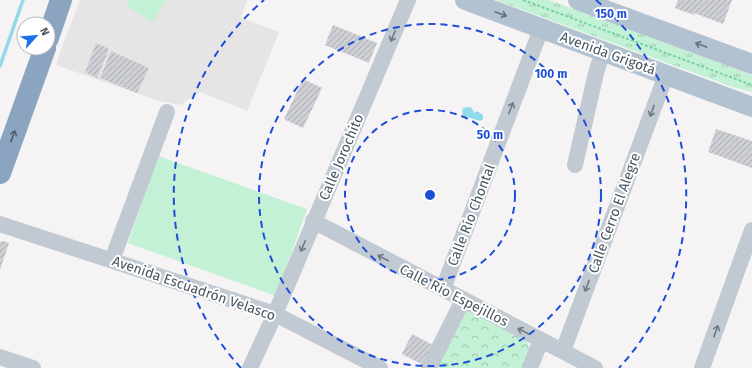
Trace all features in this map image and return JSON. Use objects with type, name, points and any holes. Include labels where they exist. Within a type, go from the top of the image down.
[{"type":"highway","points":[[56,17],[61,4]]},
{"type":"highway","points":[[0,173],[41,56]]},
{"type":"main road","name":"Avenida Grigotá","points":[[465,0],[752,107]]},
{"type":"main road","points":[[578,0],[752,64]]},
{"type":"street","name":"Calle Jorochito","points":[[250,368],[275,314],[408,0]]},
{"type":"street","name":"Calle Río Chontal","points":[[443,289],[541,28]]},
{"type":"street","points":[[574,166],[596,73],[603,51]]},
{"type":"street","name":"Calle Cerro El Alegre","points":[[563,351],[666,75]]},
{"type":"street","points":[[112,260],[167,112]]},
{"type":"street","name":"Calle Río Espejillos","points":[[313,222],[595,368]]},
{"type":"street","name":"Avenida Escuadrón Velasco","points":[[0,224],[275,314],[380,368]]},
{"type":"street","points":[[702,368],[752,230]]},
{"type":"street","points":[[429,368],[464,300]]},
{"type":"street","points":[[530,368],[541,340]]},
{"type":"street","points":[[0,357],[33,368]]},
{"type":"path","points":[[523,0],[752,85]]},
{"type":"shaded area","points":[[80,0],[247,0],[241,18],[279,32],[247,111],[200,92],[180,105],[159,101],[56,65]]},
{"type":"green space","points":[[130,0],[166,0],[153,22],[126,6]]},
{"type":"green space","points":[[496,0],[549,0],[752,75],[752,92],[733,87]]},
{"type":"green space","points":[[158,156],[307,209],[276,296],[128,243]]},
{"type":"green space","points":[[464,306],[526,339],[530,350],[523,368],[434,368]]},
{"type":"water","points":[[463,108],[472,108],[474,113],[477,111],[483,115],[483,119],[480,121],[464,116],[462,112]]},
{"type":"building","points":[[678,0],[732,0],[723,24],[694,13],[694,15],[675,8]]},
{"type":"building","points":[[333,25],[377,43],[369,63],[325,45]]},
{"type":"building","points":[[96,43],[109,49],[97,78],[85,72]]},
{"type":"building","points":[[111,51],[149,68],[137,93],[100,78]]},
{"type":"building","points":[[303,79],[322,88],[303,128],[284,119]]},
{"type":"building","points":[[716,129],[752,141],[752,168],[708,152]]},
{"type":"building","points":[[3,241],[9,243],[0,270],[0,242]]},
{"type":"building","points":[[412,334],[433,345],[423,365],[402,354]]},
{"type":"waterway","points":[[0,66],[23,0]]}]
